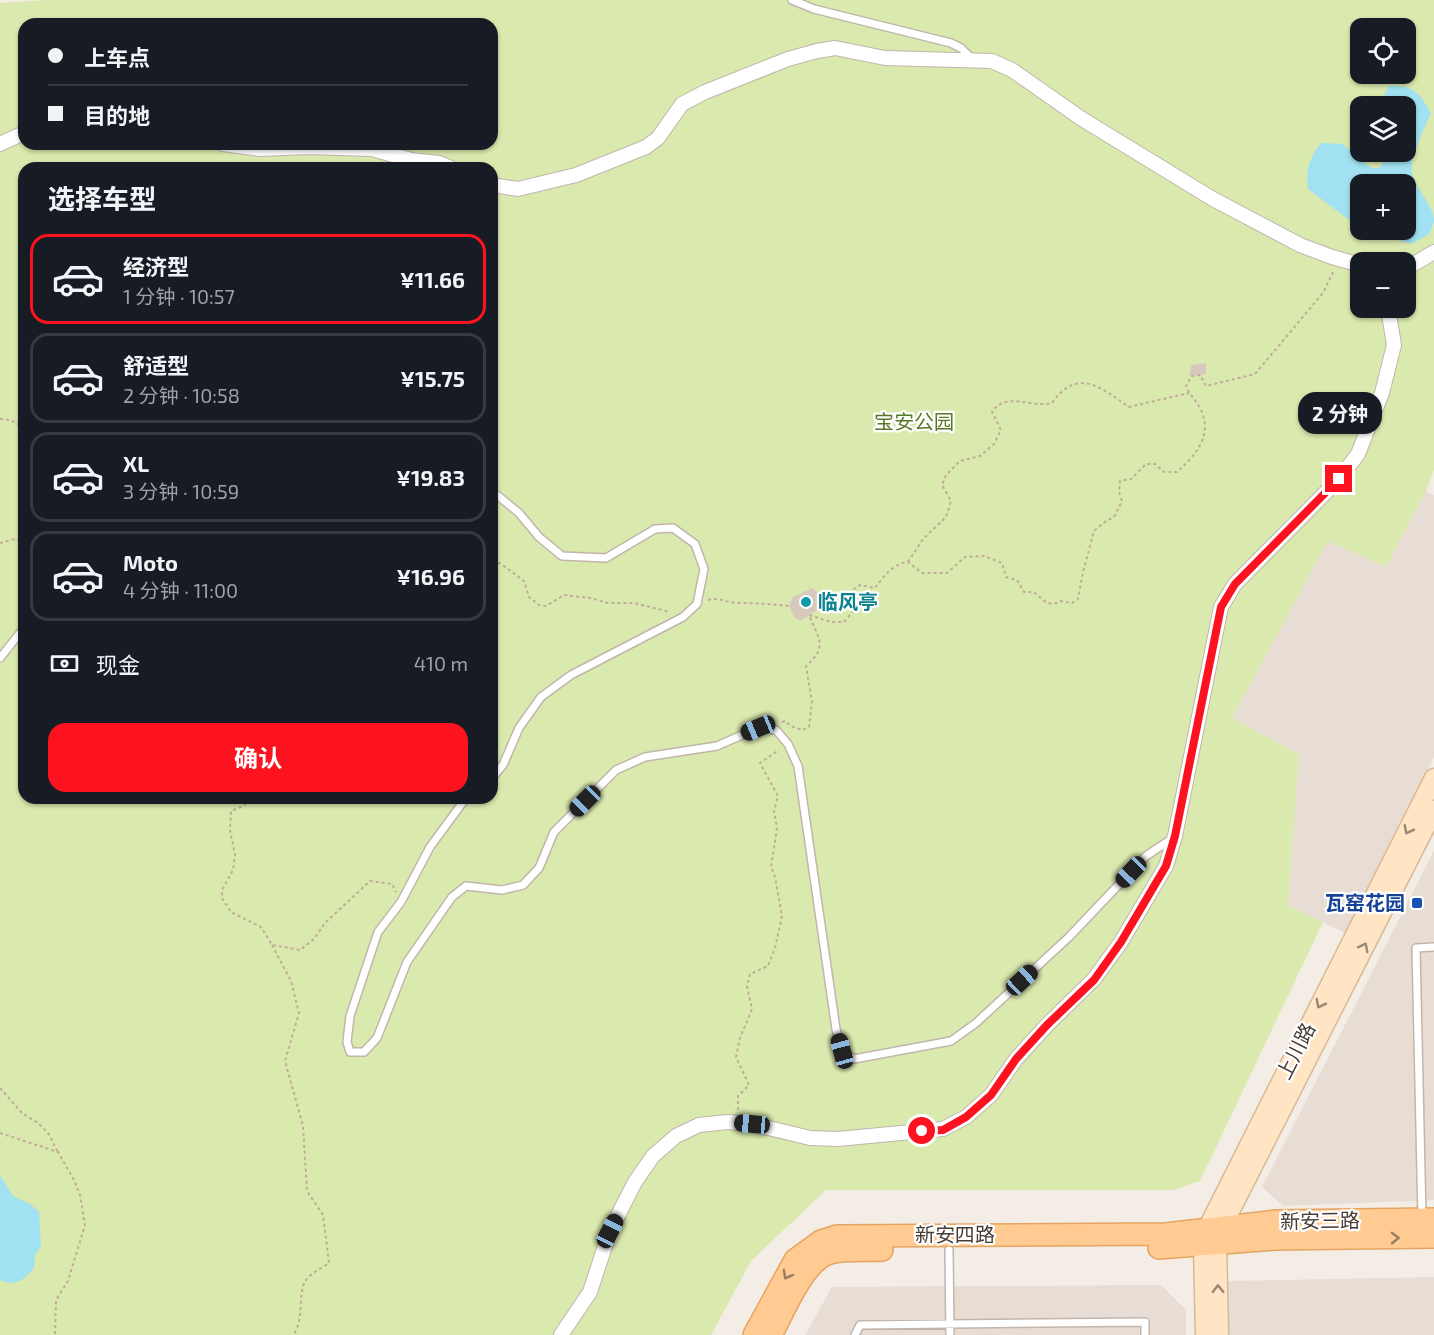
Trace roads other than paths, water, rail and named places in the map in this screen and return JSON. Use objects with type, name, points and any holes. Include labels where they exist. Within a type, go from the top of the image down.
[{"type":"main road","name":"上川路","points":[[1205,1335],[1212,1238],[1432,786]]},
{"type":"main road","name":"上川路","points":[[1219,1335],[1212,1238],[1434,810]]},
{"type":"main road","name":"新安三路","points":[[1212,1238],[1276,1221],[1428,1219]]},
{"type":"main road","name":"新安四路","points":[[754,1335],[795,1260],[821,1241],[837,1236],[1166,1234],[1212,1238]]},
{"type":"main road","name":"新安三路","points":[[1212,1238],[1434,1237]]},
{"type":"main road","name":"新安四路","points":[[771,1335],[808,1268],[817,1259],[840,1251],[1166,1247],[1212,1238]]},
{"type":"street","points":[[498,186],[518,189],[576,175],[646,147],[658,138],[682,104],[705,92],[778,63],[817,51],[835,48],[885,58],[972,59],[993,61],[1012,70],[1082,119],[1213,199],[1300,244],[1350,262]]},
{"type":"street","points":[[0,144],[18,136]]},
{"type":"street","points":[[376,150],[411,160],[430,162]]},
{"type":"street","points":[[1416,263],[1434,252]]},
{"type":"street","points":[[561,1335],[590,1292],[610,1231],[634,1182],[653,1156],[676,1136],[699,1125],[727,1122],[752,1124],[810,1137],[838,1139],[943,1130],[966,1117],[991,1095],[1016,1059],[1047,1025],[1094,980],[1121,942],[1166,866],[1175,836],[1221,607],[1235,584],[1339,479],[1358,454],[1382,393],[1394,345],[1390,318]]},
{"type":"lane","points":[[792,0],[814,9],[951,43],[961,48],[972,59]]},
{"type":"lane","points":[[498,496],[519,513],[539,537],[562,556],[606,558],[655,529],[673,528],[695,544],[704,569],[697,604],[683,617],[571,675],[541,697],[519,728],[503,765],[498,771]]},
{"type":"lane","points":[[0,658],[18,636]]},
{"type":"lane","points":[[462,804],[430,847],[401,902],[378,932],[350,1016],[347,1042],[350,1052],[364,1052],[378,1038],[407,962],[452,897],[466,886],[502,890],[523,885],[539,868],[554,832],[616,770],[645,757],[717,746],[758,728],[776,730],[788,744],[798,766],[836,1029],[842,1051],[854,1059],[951,1041],[976,1023],[1069,937],[1146,856],[1175,836]]},
{"type":"lane","points":[[1428,1219],[1416,948],[1434,947]]},
{"type":"lane","points":[[949,1250],[950,1335]]},
{"type":"lane","points":[[855,1335],[860,1325],[1145,1322],[1145,1335]]},
{"type":"water","points":[[1389,86],[1410,89],[1419,95],[1431,113],[1416,150],[1416,96],[1384,96]]},
{"type":"water","points":[[1321,143],[1343,144],[1350,150],[1350,162],[1364,162],[1371,168],[1379,168],[1384,162],[1413,162],[1412,174],[1350,174],[1350,220],[1308,189],[1309,164]]},
{"type":"water","points":[[1416,182],[1430,207],[1434,221],[1429,234],[1412,244],[1399,240],[1416,240]]},
{"type":"water","points":[[0,1175],[13,1196],[30,1204],[39,1212],[41,1246],[35,1255],[34,1268],[23,1279],[11,1283],[0,1280]]},
{"type":"place","name":"临风亭","points":[[806,602]]},
{"type":"place","name":"瓦窑花园","points":[[1417,903]]},
{"type":"park label","name":"宝安公园","points":[[914,422]]}]
